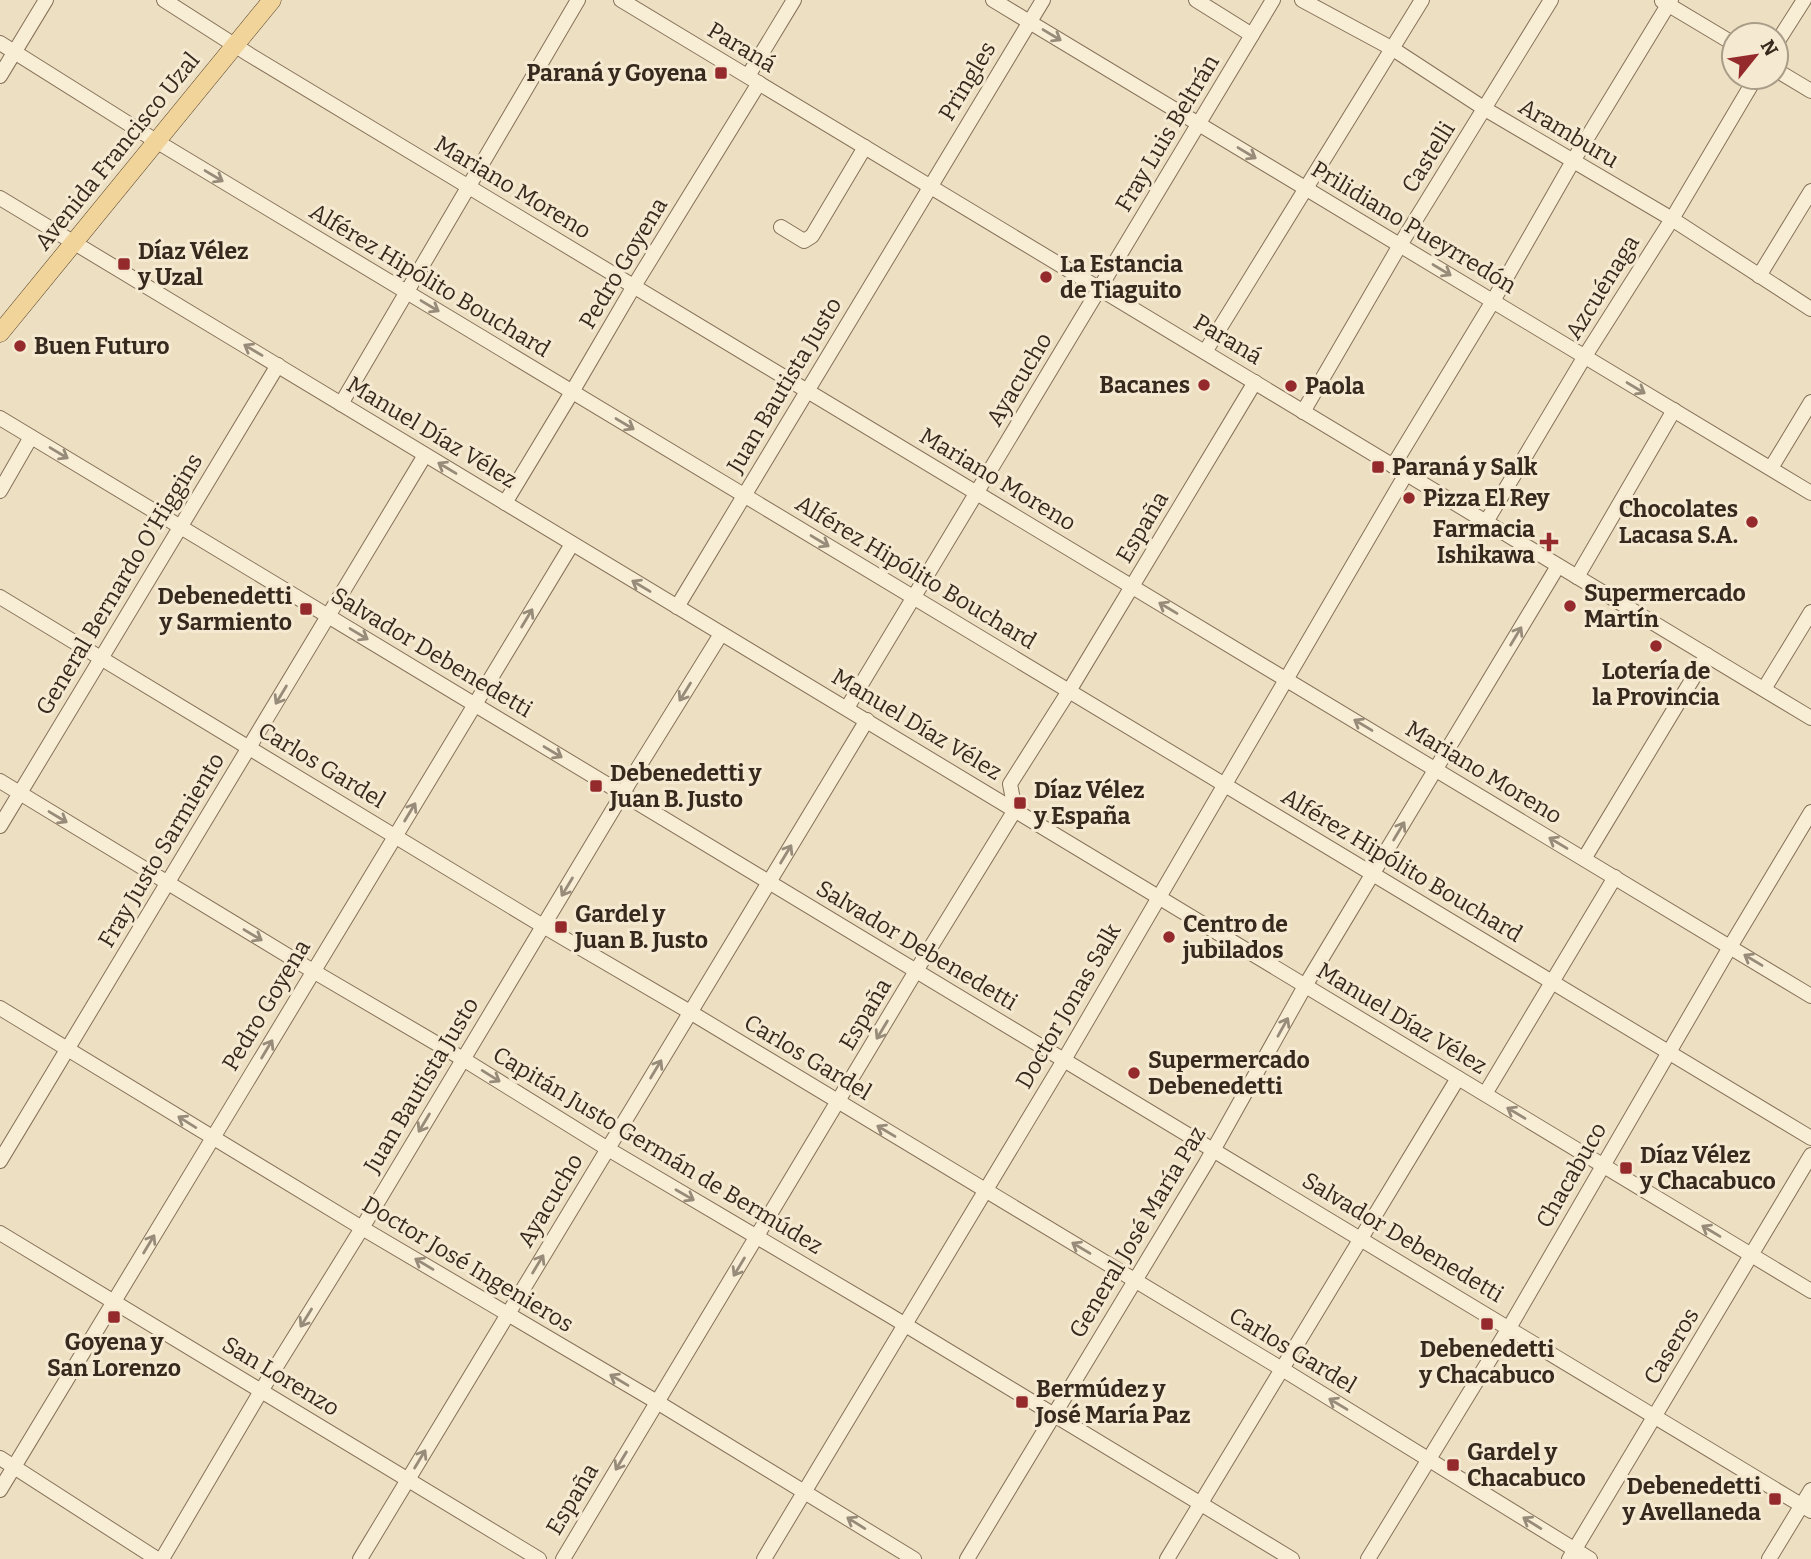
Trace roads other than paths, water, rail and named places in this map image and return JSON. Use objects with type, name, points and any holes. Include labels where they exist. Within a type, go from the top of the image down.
[{"type":"main road","name":"Avenida Francisco Uzal","points":[[1,331],[272,0]]},
{"type":"street","points":[[0,76],[46,0]]},
{"type":"street","name":"Mariano Moreno","points":[[164,0],[468,187],[1811,996]]},
{"type":"street","points":[[341,404],[578,0]]},
{"type":"street","name":"Paraná","points":[[621,0],[1811,718]]},
{"type":"street","name":"Pedro Goyena","points":[[505,503],[634,286],[751,99],[753,80],[794,0]]},
{"type":"street","name":"Prilidiano Pueyrredón","points":[[993,0],[1811,493]]},
{"type":"street","name":"Pringles","points":[[930,186],[1043,0]]},
{"type":"street","points":[[1196,0],[1252,36]]},
{"type":"street","name":"Fray Luis Beltrán","points":[[1100,289],[1273,0]]},
{"type":"street","name":"Aramburu","points":[[1302,0],[1392,48],[1485,109],[1672,219],[1811,309]]},
{"type":"street","points":[[1205,352],[1422,0]]},
{"type":"street","name":"Castelli","points":[[1303,412],[1400,245],[1550,0]]},
{"type":"street","points":[[1790,22],[1804,0]]},
{"type":"street","points":[[1666,1],[1720,35]]},
{"type":"street","name":"Doctor Jonas Salk","points":[[764,1559],[1064,1060],[1287,680],[1493,301],[1666,1]]},
{"type":"street","name":"Alférez Hipólito Bouchard","points":[[0,43],[156,141],[1811,1138]]},
{"type":"street","points":[[1790,78],[1811,91]]},
{"type":"street","name":"Azcuénaga","points":[[1486,522],[1748,91]]},
{"type":"street","points":[[781,227],[804,241],[809,239],[865,147]]},
{"type":"street","name":"Juan Bautista Justo","points":[[677,607],[930,186]]},
{"type":"street","points":[[1759,276],[1811,191]]},
{"type":"street","name":"Manuel Díaz Vélez","points":[[0,198],[1811,1291]]},
{"type":"street","name":"Ayacucho","points":[[847,708],[1100,289]]},
{"type":"street","name":"General Bernardo O'Higgins","points":[[0,826],[278,365]]},
{"type":"street","name":"España","points":[[563,1559],[916,971],[1016,810],[1010,784],[1255,382]]},
{"type":"street","points":[[1771,468],[1811,402]]},
{"type":"street","points":[[1577,577],[1674,410]]},
{"type":"street","name":"Salvador Debenedetti","points":[[0,418],[1807,1508]]},
{"type":"street","points":[[0,491],[31,437]]},
{"type":"street","name":"Fray Justo Sarmiento","points":[[0,1161],[425,455]]},
{"type":"street","name":"Pedro Goyena","points":[[0,1490],[572,544]]},
{"type":"street","name":"General José María Paz","points":[[967,1559],[1213,1151],[1306,986],[1558,565]]},
{"type":"street","name":"Carlos Gardel","points":[[0,597],[1282,1369],[1429,1459],[1572,1555],[1590,1559]]},
{"type":"street","points":[[1764,689],[1811,612]]},
{"type":"street","name":"Juan Bautista Justo","points":[[160,1559],[721,634]]},
{"type":"street","points":[[1584,859],[1707,655]]},
{"type":"street","name":"Ayacucho","points":[[359,1559],[867,720]]},
{"type":"street","name":"Capitán Justo Germán de Bermúdez","points":[[0,782],[1293,1559]]},
{"type":"street","name":"Chacabuco","points":[[1368,1559],[1509,1328],[1811,812]]},
{"type":"street","points":[[1485,1094],[1615,877]]},
{"type":"street","name":"Doctor José Ingenieros","points":[[0,1008],[914,1559]]},
{"type":"street","points":[[1167,1559],[1458,1078]]},
{"type":"street","name":"Caseros","points":[[1572,1555],[1811,1155]]},
{"type":"street","name":"San Lorenzo","points":[[0,1233],[539,1559]]},
{"type":"street","points":[[0,1458],[160,1559]]},
{"type":"street","points":[[1769,1559],[1807,1508],[1811,1490]]},
{"type":"place","name":"Paraná y Goyena","points":[[721,73]]},
{"type":"place","name":"Díaz Vélez y Uzal","points":[[124,264]]},
{"type":"place","name":"La Estancia de Tiaguito","points":[[1046,277]]},
{"type":"place","name":"Buen Futuro","points":[[20,346]]},
{"type":"place","name":"Bacanes","points":[[1204,385]]},
{"type":"place","name":"Paola","points":[[1291,386]]},
{"type":"place","name":"Paraná y Salk","points":[[1378,467]]},
{"type":"place","name":"Pizza El Rey","points":[[1409,498]]},
{"type":"place","name":"Chocolates Lacasa S.A.","points":[[1752,522]]},
{"type":"place","name":"Farmacia Ishikawa","points":[[1549,542]]},
{"type":"place","name":"Supermercado Martín","points":[[1570,606]]},
{"type":"place","name":"Debenedetti y Sarmiento","points":[[306,609]]},
{"type":"place","name":"Lotería de la Provincia","points":[[1656,646]]},
{"type":"place","name":"Debenedetti y Juan B. Justo","points":[[596,786]]},
{"type":"place","name":"Díaz Vélez y España","points":[[1020,803]]},
{"type":"place","name":"Gardel y Juan B. Justo","points":[[561,927]]},
{"type":"place","name":"Centro de jubilados","points":[[1169,937]]},
{"type":"place","name":"Supermercado Debenedetti","points":[[1134,1073]]},
{"type":"place","name":"Díaz Vélez y Chacabuco","points":[[1626,1168]]},
{"type":"place","name":"Goyena y San Lorenzo","points":[[114,1317]]},
{"type":"place","name":"Debenedetti y Chacabuco","points":[[1487,1324]]},
{"type":"place","name":"Bermúdez y José María Paz","points":[[1022,1402]]},
{"type":"place","name":"Gardel y Chacabuco","points":[[1453,1465]]},
{"type":"place","name":"Debenedetti y Avellaneda","points":[[1775,1499]]}]
